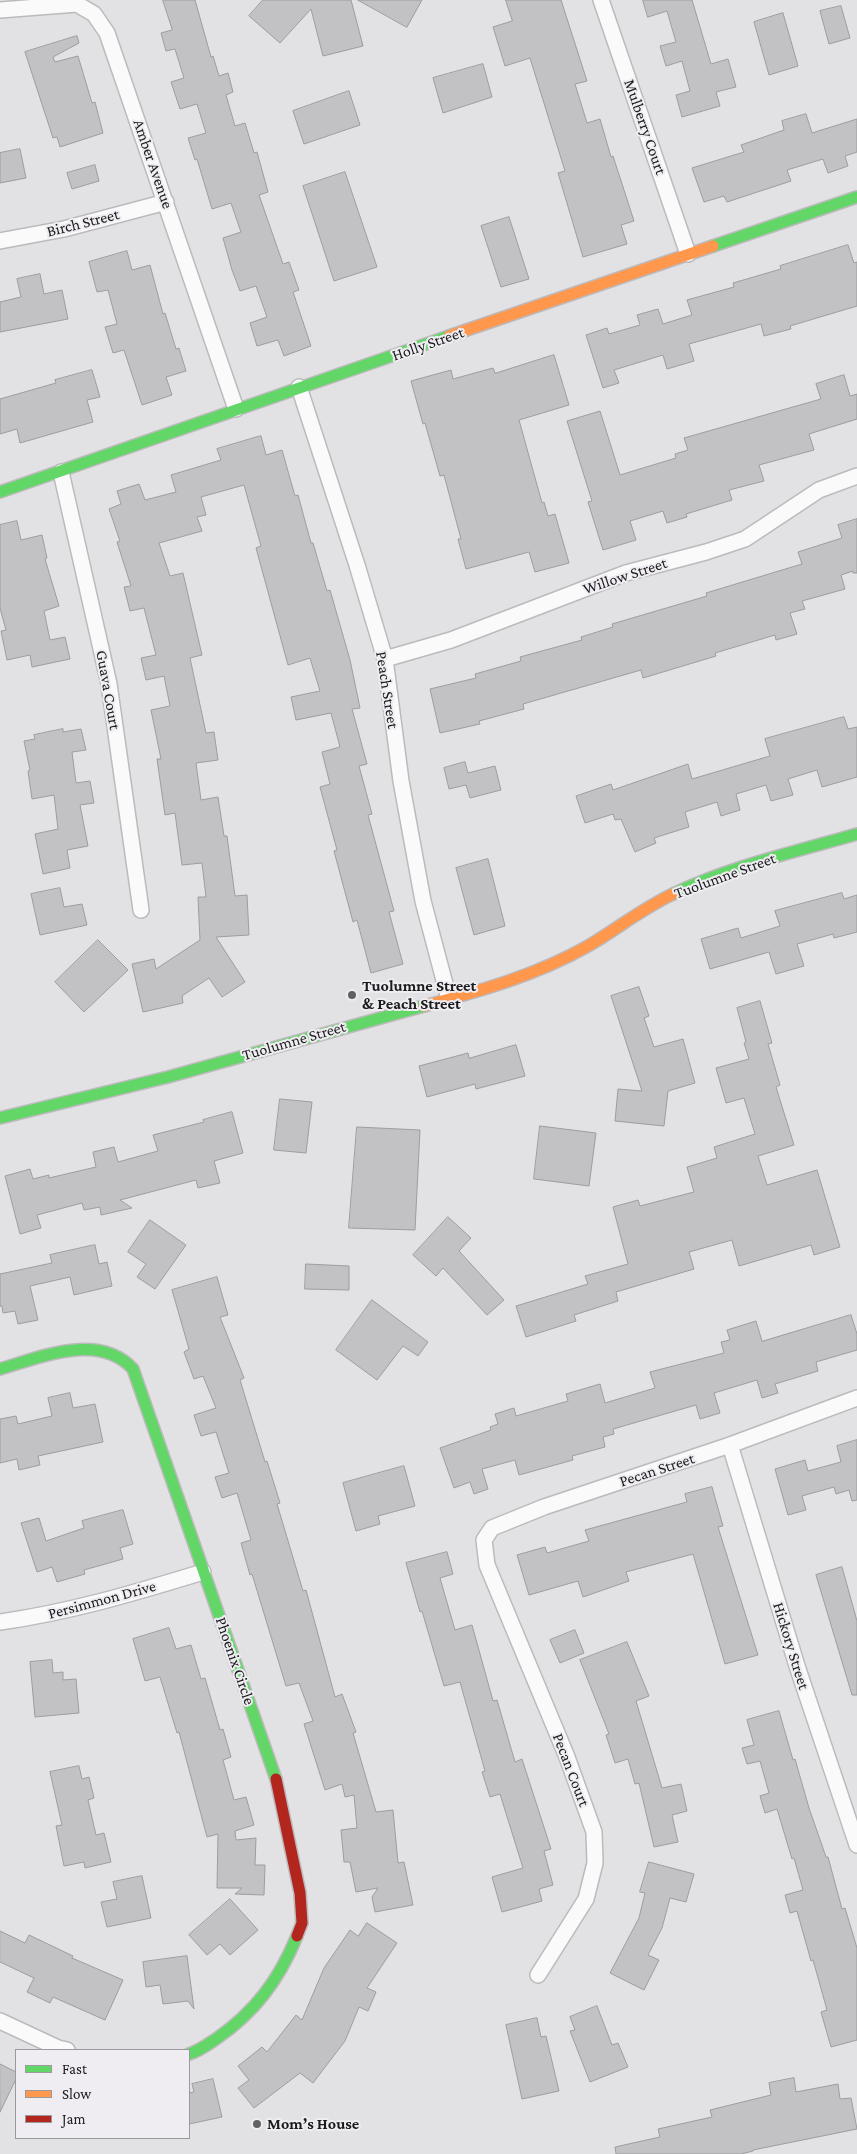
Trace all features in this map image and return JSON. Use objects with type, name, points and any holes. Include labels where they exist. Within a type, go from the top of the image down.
[{"type":"street","name":"Mulberry Court","points":[[602,0],[688,254]]},
{"type":"street","name":"Amber Avenue","points":[[0,10],[77,4],[94,14],[108,33],[236,409]]},
{"type":"street","name":"Holly Street","points":[[0,492],[299,387],[857,197]]},
{"type":"street","name":"Birch Street","points":[[0,241],[64,229],[166,202]]},
{"type":"street","name":"Peach Street","points":[[299,387],[357,565],[385,659],[401,781],[422,901],[449,999]]},
{"type":"street","name":"Guava Court","points":[[60,472],[109,684],[141,910]]},
{"type":"street","name":"Willow Street","points":[[385,659],[451,640],[626,573],[706,552],[745,539],[818,490],[857,476]]},
{"type":"street","name":"Tuolumne Street","points":[[0,1118],[168,1077],[343,1026],[501,985],[588,946],[654,903],[693,884],[736,869],[857,834]]},
{"type":"street","name":"Phoenix Circle","points":[[0,1369],[66,1352],[105,1351],[125,1360],[133,1369],[279,1787],[300,1894],[302,1923],[289,1956],[261,2001],[229,2030],[196,2052],[190,2054]]},
{"type":"street","name":"Pecan Street","points":[[486,1563],[484,1540],[492,1528],[544,1507],[730,1446],[857,1398]]},
{"type":"street","name":"Hickory Street","points":[[730,1446],[797,1666],[857,1845]]},
{"type":"street","name":"Pecan Court","points":[[486,1563],[566,1757],[594,1832],[595,1863],[586,1899],[538,1975]]},
{"type":"street","name":"Persimmon Drive","points":[[0,1622],[92,1605],[203,1572]]},
{"type":"street","points":[[0,2021],[62,2049]]},
{"type":"building","points":[[163,0],[195,0],[211,57],[213,56],[219,76],[228,73],[233,92],[226,95],[235,126],[245,123],[254,153],[257,152],[268,192],[259,195],[283,264],[289,262],[299,290],[293,292],[311,346],[284,356],[278,340],[257,346],[250,323],[267,317],[256,286],[240,291],[232,270],[223,238],[241,232],[231,203],[212,209],[197,159],[195,160],[188,138],[206,133],[197,104],[180,109],[171,82],[184,78],[175,49],[166,51],[161,33],[172,30]]},
{"type":"building","points":[[263,0],[351,0],[363,46],[323,56],[311,9],[280,43],[249,16]]},
{"type":"building","points":[[358,0],[422,0],[407,27]]},
{"type":"building","points":[[506,0],[561,0],[587,81],[575,84],[587,123],[600,119],[611,157],[613,156],[634,221],[621,225],[627,244],[583,257],[558,173],[565,171],[530,58],[505,66],[493,27],[512,21]]},
{"type":"building","points":[[643,0],[692,0],[711,64],[728,59],[736,87],[716,92],[720,106],[682,117],[676,95],[690,91],[682,61],[666,66],[660,46],[676,42],[667,11],[648,17]]},
{"type":"building","points":[[841,6],[850,38],[829,44],[820,11]]},
{"type":"building","points":[[783,13],[798,66],[769,75],[754,22]]},
{"type":"building","points":[[77,36],[79,43],[53,57],[55,62],[78,56],[92,103],[95,102],[103,133],[60,147],[57,137],[53,138],[25,52]]},
{"type":"building","points":[[483,64],[492,97],[443,113],[433,78]]},
{"type":"building","points":[[349,91],[360,125],[304,144],[293,111]]},
{"type":"building","points":[[806,114],[812,133],[857,119],[857,152],[845,156],[848,166],[828,173],[823,159],[787,170],[791,181],[727,202],[724,196],[704,202],[692,168],[744,152],[741,145],[784,130],[782,121]]},
{"type":"building","points":[[20,149],[26,178],[0,183],[0,153]]},
{"type":"building","points":[[95,165],[99,181],[72,189],[67,173]]},
{"type":"building","points":[[345,172],[377,267],[334,281],[303,186]]},
{"type":"building","points":[[509,217],[529,279],[501,287],[481,226]]},
{"type":"building","points":[[848,245],[854,263],[857,262],[857,306],[790,326],[791,329],[764,336],[761,324],[689,344],[694,361],[667,369],[663,355],[614,370],[619,383],[603,388],[586,335],[607,328],[609,334],[640,325],[637,315],[658,309],[663,324],[692,315],[687,300],[734,287],[733,283],[781,269],[780,266]]},
{"type":"building","points":[[127,251],[132,270],[150,265],[163,314],[165,313],[176,349],[179,348],[186,371],[166,377],[172,395],[142,405],[124,350],[113,353],[105,327],[117,324],[108,290],[97,292],[89,262]]},
{"type":"building","points":[[40,274],[44,294],[62,290],[68,319],[0,332],[0,302],[21,297],[17,279]]},
{"type":"building","points":[[554,355],[569,405],[519,420],[542,503],[544,502],[548,516],[555,514],[569,563],[535,572],[529,552],[466,569],[458,539],[461,539],[444,475],[440,476],[411,381],[451,370],[453,379],[493,368],[495,373]]},
{"type":"building","points":[[92,370],[100,397],[87,400],[93,422],[20,443],[17,429],[0,434],[0,399],[56,383],[55,380]]},
{"type":"building","points":[[844,375],[850,396],[857,394],[857,419],[809,434],[814,450],[759,465],[764,481],[729,490],[732,500],[686,514],[687,517],[667,523],[663,511],[630,521],[636,540],[603,550],[588,502],[592,501],[567,421],[600,411],[620,475],[676,458],[675,454],[688,450],[684,438],[821,399],[816,384]]},
{"type":"building","points":[[261,436],[266,455],[282,450],[295,496],[298,495],[327,591],[330,590],[350,660],[360,708],[352,709],[367,764],[359,766],[372,814],[368,815],[394,911],[389,912],[403,964],[371,973],[357,920],[353,922],[334,851],[337,850],[320,787],[330,784],[322,752],[340,747],[331,713],[296,720],[291,697],[320,691],[310,658],[288,665],[256,548],[261,546],[244,485],[201,497],[206,515],[197,517],[202,531],[159,543],[170,576],[183,573],[202,655],[190,658],[206,733],[214,732],[218,760],[196,763],[201,800],[218,797],[224,836],[227,836],[235,896],[247,895],[249,935],[216,937],[245,982],[222,997],[209,978],[182,996],[183,1003],[143,1012],[132,964],[154,959],[156,969],[200,940],[198,897],[206,897],[202,863],[182,865],[175,813],[165,815],[157,759],[161,759],[151,710],[170,706],[164,676],[146,680],[141,658],[156,655],[144,608],[130,611],[124,587],[131,586],[117,542],[120,541],[109,509],[121,504],[117,491],[139,484],[145,500],[176,492],[171,475],[221,460],[217,449]]},
{"type":"building","points":[[857,519],[857,573],[853,573],[853,571],[841,575],[845,589],[802,601],[805,609],[790,613],[797,634],[776,640],[775,635],[715,653],[716,656],[643,678],[641,670],[523,704],[524,709],[479,721],[480,724],[440,733],[430,689],[476,678],[475,674],[521,661],[520,657],[582,640],[581,637],[613,627],[612,624],[707,596],[706,593],[802,564],[798,552],[842,538],[838,525]]},
{"type":"building","points":[[17,521],[21,540],[42,535],[47,558],[45,559],[59,606],[44,611],[50,640],[65,637],[70,659],[32,667],[30,655],[7,660],[1,631],[6,630],[0,608],[0,525]]},
{"type":"building","points":[[844,717],[848,729],[857,727],[857,777],[822,787],[817,770],[788,779],[793,795],[771,801],[766,785],[736,794],[740,810],[721,816],[717,802],[685,812],[689,827],[654,838],[656,843],[635,852],[621,819],[615,820],[613,814],[585,823],[576,796],[611,784],[613,790],[688,764],[692,779],[770,756],[765,739]]},
{"type":"building","points":[[63,729],[63,732],[81,729],[86,750],[72,752],[76,783],[90,781],[94,803],[80,805],[88,846],[67,850],[70,868],[43,874],[35,834],[58,829],[54,795],[32,799],[28,771],[30,770],[24,741],[35,739],[34,735]]},
{"type":"building","points":[[465,762],[468,773],[495,766],[501,790],[470,798],[466,785],[449,789],[444,768]]},
{"type":"building","points":[[488,859],[505,926],[474,935],[456,868]]},
{"type":"building","points":[[60,888],[64,907],[82,904],[87,925],[40,935],[31,894]]},
{"type":"building","points":[[842,893],[844,899],[857,895],[857,932],[834,938],[833,934],[797,944],[804,966],[776,974],[769,952],[710,969],[701,939],[738,928],[741,938],[780,926],[775,911]]},
{"type":"building","points":[[98,940],[128,970],[84,1012],[55,982]]},
{"type":"building","points":[[639,987],[649,1016],[644,1018],[654,1047],[683,1039],[695,1083],[668,1091],[664,1126],[615,1121],[618,1089],[642,1091],[611,996]]},
{"type":"building","points":[[760,1001],[772,1043],[768,1044],[780,1085],[776,1087],[794,1145],[758,1156],[767,1185],[817,1170],[840,1247],[814,1255],[811,1245],[739,1266],[732,1240],[689,1252],[694,1269],[616,1292],[618,1301],[574,1315],[576,1321],[526,1337],[516,1306],[588,1284],[585,1276],[628,1264],[613,1207],[638,1200],[640,1206],[694,1192],[687,1167],[717,1158],[714,1147],[755,1134],[744,1098],[726,1103],[716,1068],[749,1059],[737,1008]]},
{"type":"building","points":[[516,1045],[525,1076],[476,1089],[475,1084],[427,1097],[419,1066],[468,1053],[469,1058]]},
{"type":"building","points":[[280,1099],[312,1102],[306,1153],[274,1150]]},
{"type":"building","points":[[232,1112],[243,1153],[214,1161],[220,1183],[198,1188],[196,1180],[120,1200],[132,1208],[101,1215],[100,1207],[84,1210],[82,1203],[37,1215],[41,1228],[20,1234],[5,1176],[30,1169],[33,1179],[49,1175],[49,1178],[96,1167],[93,1152],[114,1147],[118,1162],[158,1151],[153,1135],[204,1122],[203,1120]]},
{"type":"building","points":[[540,1126],[596,1133],[589,1186],[534,1179]]},
{"type":"building","points":[[357,1127],[420,1130],[415,1230],[349,1228]]},
{"type":"building","points":[[448,1217],[471,1238],[459,1251],[504,1300],[487,1315],[443,1268],[436,1276],[413,1255]]},
{"type":"building","points":[[150,1220],[186,1245],[155,1289],[137,1277],[146,1264],[128,1252]]},
{"type":"building","points":[[95,1245],[99,1264],[107,1262],[112,1286],[74,1295],[70,1277],[30,1286],[38,1320],[18,1324],[15,1311],[3,1313],[2,1306],[0,1306],[0,1274],[52,1263],[50,1255]]},
{"type":"building","points":[[306,1264],[349,1266],[349,1290],[305,1289]]},
{"type":"building","points":[[217,1277],[228,1315],[220,1317],[244,1378],[240,1380],[265,1462],[267,1461],[280,1503],[277,1504],[303,1591],[306,1590],[335,1697],[342,1694],[356,1732],[353,1733],[376,1812],[393,1810],[398,1863],[404,1862],[413,1905],[375,1912],[372,1897],[378,1888],[356,1892],[350,1862],[344,1862],[341,1830],[357,1828],[354,1795],[345,1797],[342,1784],[325,1790],[304,1724],[313,1721],[299,1683],[286,1686],[252,1574],[250,1575],[241,1543],[251,1540],[237,1493],[222,1498],[215,1477],[229,1473],[216,1432],[201,1436],[194,1415],[216,1408],[203,1376],[194,1379],[184,1352],[189,1349],[172,1290]]},
{"type":"building","points":[[372,1300],[428,1342],[418,1356],[403,1346],[377,1380],[336,1350]]},
{"type":"building","points":[[851,1315],[857,1334],[857,1350],[816,1362],[818,1371],[775,1384],[778,1393],[762,1398],[757,1380],[714,1393],[720,1413],[700,1419],[696,1405],[613,1429],[614,1434],[603,1437],[605,1447],[572,1456],[573,1460],[519,1475],[515,1460],[482,1469],[488,1489],[474,1494],[470,1482],[454,1488],[440,1448],[491,1430],[490,1427],[498,1424],[495,1414],[514,1408],[516,1416],[568,1401],[566,1394],[600,1384],[605,1403],[655,1388],[650,1372],[724,1353],[721,1342],[730,1340],[727,1330],[756,1321],[762,1341]]},
{"type":"building","points":[[70,1393],[73,1408],[95,1404],[103,1442],[38,1456],[40,1465],[19,1470],[17,1459],[0,1463],[0,1419],[16,1416],[18,1424],[52,1416],[48,1398]]},
{"type":"building","points":[[857,1440],[857,1500],[852,1501],[849,1490],[836,1494],[834,1487],[802,1496],[806,1510],[788,1515],[775,1469],[805,1460],[808,1471],[841,1462],[837,1446]]},
{"type":"building","points":[[404,1466],[415,1506],[378,1516],[380,1524],[356,1531],[343,1483]]},
{"type":"building","points":[[712,1487],[723,1526],[718,1527],[758,1655],[725,1664],[693,1554],[626,1572],[629,1581],[583,1597],[578,1581],[529,1595],[517,1555],[545,1547],[547,1553],[589,1541],[585,1530],[687,1502],[685,1494]]},
{"type":"building","points":[[123,1510],[133,1544],[120,1548],[123,1559],[84,1570],[85,1574],[57,1582],[52,1567],[37,1572],[21,1523],[39,1518],[46,1541],[84,1528],[82,1521]]},
{"type":"building","points":[[447,1552],[453,1574],[440,1578],[455,1630],[472,1625],[493,1701],[497,1700],[515,1762],[522,1759],[551,1849],[544,1851],[553,1885],[539,1889],[542,1901],[502,1912],[492,1877],[523,1868],[500,1794],[490,1797],[482,1772],[485,1771],[460,1682],[444,1686],[406,1563]]},
{"type":"building","points":[[842,1567],[857,1621],[857,1695],[852,1695],[816,1575]]},
{"type":"building","points":[[169,1628],[176,1649],[191,1645],[201,1679],[205,1678],[220,1730],[223,1729],[231,1757],[223,1760],[234,1800],[246,1797],[254,1825],[235,1831],[236,1840],[256,1838],[255,1865],[265,1865],[264,1895],[235,1894],[242,1888],[217,1888],[218,1834],[207,1837],[179,1732],[177,1733],[160,1677],[145,1681],[133,1639]]},
{"type":"building","points":[[575,1630],[584,1653],[560,1663],[550,1640]]},
{"type":"building","points":[[627,1642],[649,1696],[636,1701],[662,1788],[681,1784],[687,1811],[672,1815],[678,1842],[654,1847],[639,1783],[635,1784],[628,1759],[615,1763],[606,1735],[609,1734],[580,1660]]},
{"type":"building","points":[[52,1660],[53,1673],[63,1672],[63,1680],[76,1679],[79,1713],[35,1717],[30,1662]]},
{"type":"building","points":[[779,1711],[809,1808],[826,1857],[828,1857],[842,1909],[845,1908],[857,1948],[857,2040],[831,2047],[821,2012],[827,2010],[813,1960],[811,1961],[797,1911],[790,1913],[785,1895],[803,1890],[794,1858],[792,1859],[777,1809],[765,1813],[760,1796],[769,1793],[760,1761],[747,1764],[742,1748],[754,1745],[747,1720]]},
{"type":"building","points":[[79,1766],[82,1779],[89,1777],[94,1798],[88,1800],[96,1835],[104,1833],[111,1862],[85,1868],[84,1862],[64,1866],[56,1826],[62,1825],[50,1772]]},
{"type":"building","points":[[649,1862],[694,1874],[686,1902],[670,1898],[662,1928],[648,1955],[659,1960],[644,1990],[610,1973],[639,1918],[645,1893],[640,1892]]},
{"type":"building","points":[[142,1876],[151,1918],[107,1927],[101,1902],[117,1899],[113,1882]]},
{"type":"building","points":[[230,1899],[258,1930],[230,1955],[220,1944],[207,1955],[189,1935]]},
{"type":"building","points":[[367,1923],[397,1943],[367,1988],[376,1992],[368,2011],[359,2007],[345,2041],[313,2083],[300,2073],[254,2108],[238,2088],[249,2080],[238,2066],[262,2047],[267,2052],[296,2015],[302,2020],[324,1968],[350,1930],[358,1936]]},
{"type":"building","points":[[0,1931],[25,1943],[29,1935],[73,1956],[72,1958],[123,1980],[105,2020],[53,1997],[50,2003],[27,1992],[34,1978],[0,1962]]},
{"type":"building","points":[[187,1956],[194,2009],[188,2001],[163,2004],[160,1985],[146,1987],[143,1962]]},
{"type":"building","points":[[597,2006],[612,2045],[618,2043],[628,2067],[590,2082],[570,2031],[575,2030],[570,2017]]},
{"type":"building","points":[[537,2018],[541,2037],[546,2036],[559,2091],[522,2099],[506,2025]]},
{"type":"building","points":[[0,2064],[15,2072],[15,2081],[0,2112]]},
{"type":"building","points":[[794,2078],[796,2092],[838,2084],[840,2099],[851,2098],[857,2129],[741,2154],[616,2154],[615,2147],[660,2137],[658,2129],[712,2117],[710,2110],[771,2095],[769,2083]]},
{"type":"building","points":[[213,2079],[222,2117],[190,2124],[190,2093],[194,2092],[192,2084]]},
{"type":"traffic: fast","points":[[713,246],[857,197]]},
{"type":"traffic: fast","points":[[0,492],[449,336]]},
{"type":"traffic: fast","points":[[673,894],[740,867],[857,834]]},
{"type":"traffic: fast","points":[[0,1118],[168,1077],[424,1006]]},
{"type":"traffic: fast","points":[[0,1369],[51,1354],[87,1350],[104,1352],[119,1358],[133,1369],[276,1779]]},
{"type":"traffic: fast","points":[[190,2054],[200,2050],[230,2029],[254,2006],[274,1981],[297,1936]]},
{"type":"traffic: slow","points":[[449,336],[713,246]]},
{"type":"traffic: slow","points":[[424,1006],[487,988],[549,966],[588,946],[673,894]]},
{"type":"traffic: jam","points":[[276,1779],[300,1893],[302,1923],[297,1936]]},
{"type":"place","name":"Tuolumne Street & Peach Street","points":[[352,995]]},
{"type":"place","name":"Mom’s House","points":[[257,2124]]}]
